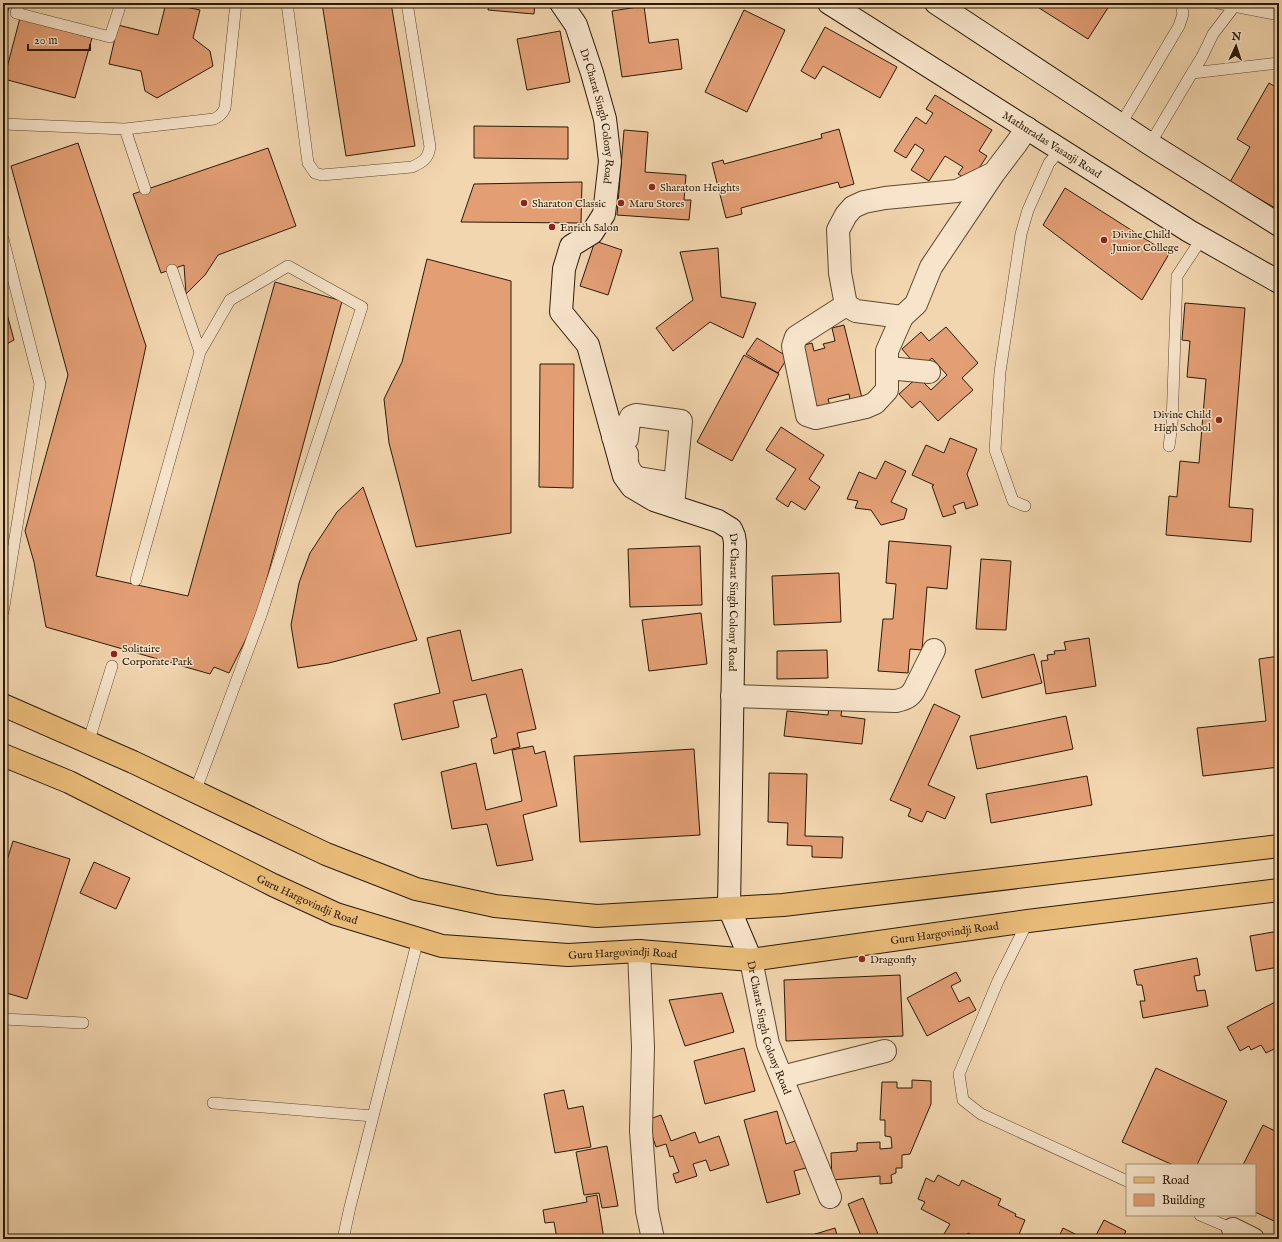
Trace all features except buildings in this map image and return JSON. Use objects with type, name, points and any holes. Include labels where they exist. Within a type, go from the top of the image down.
[{"type":"main road","points":[[3,705],[195,792],[326,854],[416,889],[495,906],[598,916],[783,904],[1279,846]]},
{"type":"main road","name":"Guru Hargovindji Road","points":[[3,755],[69,782],[273,885],[336,914],[442,946],[568,954],[639,951],[750,960],[1028,921],[1279,890]]},
{"type":"street","name":"Dr Charat Singh Colony Road","points":[[560,3],[576,26],[592,73],[605,119],[610,161],[604,214],[592,233],[571,246],[564,269],[561,312],[588,345],[620,438],[624,476],[632,487],[654,500],[718,521],[731,529],[734,536],[729,908],[750,960],[768,1044],[830,1197]]},
{"type":"street","name":"Mathuradas Vasanji Road","points":[[828,3],[1202,238],[1279,282]]},
{"type":"street","points":[[936,3],[1150,144],[1279,225]]},
{"type":"street","points":[[846,305],[796,337],[793,346],[807,415],[816,418],[866,407],[875,403],[887,390],[887,351],[902,317],[916,304],[931,267],[1026,128]]},
{"type":"street","points":[[902,317],[856,311],[846,305],[840,273],[838,230],[846,215],[853,207],[864,202],[885,198],[957,191],[994,173]]},
{"type":"street","points":[[888,368],[929,372]]},
{"type":"street","points":[[673,506],[681,421],[636,415],[630,417],[620,438],[626,462],[633,476],[675,484]]},
{"type":"street","points":[[732,696],[896,701],[911,696],[934,650]]},
{"type":"street","points":[[639,951],[643,1047],[641,1131],[647,1212],[653,1239]]},
{"type":"street","points":[[782,1077],[885,1051]]},
{"type":"lane","points":[[19,3],[16,13],[110,37],[121,3]]},
{"type":"lane","points":[[3,124],[125,129],[214,119],[222,114],[225,108],[236,3]]},
{"type":"lane","points":[[287,3],[308,163],[315,173],[322,175],[412,166],[422,162],[429,155],[430,147],[407,3]]},
{"type":"lane","points":[[1121,124],[1179,26],[1183,14],[1181,3]]},
{"type":"lane","points":[[1218,3],[1279,15]]},
{"type":"lane","points":[[1150,144],[1202,57],[1212,34],[1236,4]]},
{"type":"lane","points":[[1192,73],[1279,63]]},
{"type":"lane","points":[[125,129],[145,189]]},
{"type":"lane","points":[[1026,506],[1013,501],[995,450],[1000,372],[1021,234],[1028,210],[1049,163],[1060,150]]},
{"type":"lane","points":[[1169,446],[1172,425],[1177,276],[1202,238]]},
{"type":"lane","points":[[3,239],[40,384],[3,612]]},
{"type":"lane","points":[[136,580],[200,352],[230,300],[288,266],[362,307],[261,615],[195,792]]},
{"type":"lane","points":[[172,270],[200,352]]},
{"type":"lane","points":[[88,743],[112,666]]},
{"type":"lane","points":[[1028,921],[998,981],[959,1074],[963,1100],[981,1114],[1126,1181]]},
{"type":"lane","points":[[344,1239],[350,1207],[418,939]]},
{"type":"lane","points":[[3,1019],[83,1023]]},
{"type":"lane","points":[[213,1103],[373,1116]]},
{"type":"lane","points":[[1202,1216],[1243,1234]]},
{"type":"place","name":"Sharaton Heights","points":[[652,187]]},
{"type":"place","name":"Sharaton Classic","points":[[524,203]]},
{"type":"place","name":"Maru Stores","points":[[621,203]]},
{"type":"place","name":"Enrich Salon","points":[[552,227]]},
{"type":"place","name":"Divine Child Junior College","points":[[1104,240]]},
{"type":"place","name":"Divine Child High School","points":[[1219,420]]},
{"type":"place","name":"Solitaire Corporate Park","points":[[114,654]]},
{"type":"place","name":"Dragonfly","points":[[862,959]]}]
